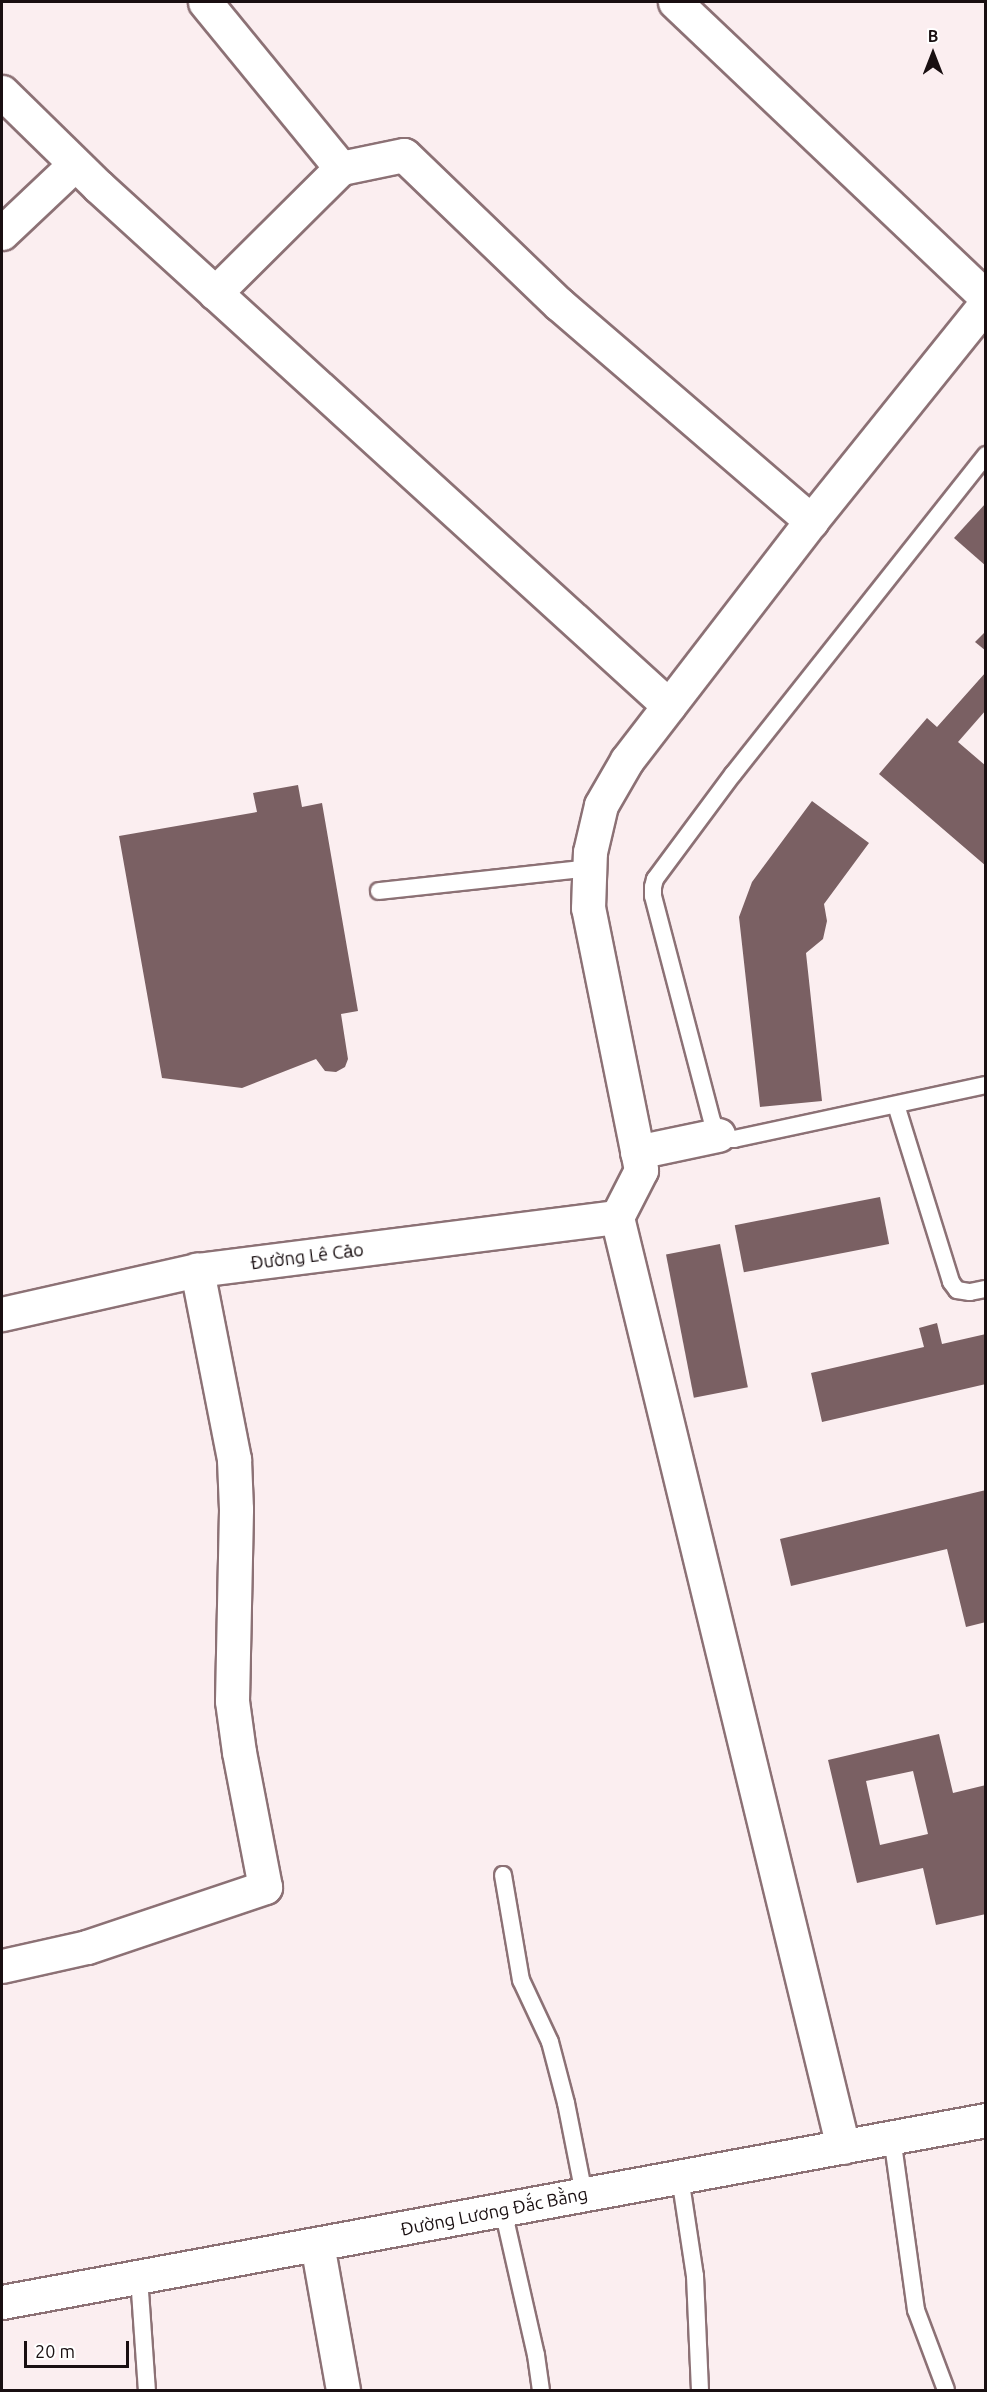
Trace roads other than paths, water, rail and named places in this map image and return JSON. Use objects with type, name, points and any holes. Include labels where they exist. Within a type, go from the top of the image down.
[{"type":"street","points":[[205,2],[341,168]]},
{"type":"street","points":[[675,2],[986,297]]},
{"type":"street","points":[[2,92],[75,164],[215,293],[669,706]]},
{"type":"street","points":[[215,293],[341,168],[404,155],[559,304],[811,521]]},
{"type":"street","points":[[2,233],[75,164]]},
{"type":"street","points":[[843,2146],[617,1217],[641,1170],[588,908],[590,852],[601,805],[627,760],[811,521],[986,303]]},
{"type":"street","points":[[637,1152],[718,1135]]},
{"type":"street","name":"Đường Lê Cảo","points":[[2,1314],[197,1270],[617,1217]]},
{"type":"street","points":[[2,1966],[87,1947],[265,1887],[239,1752],[232,1701],[236,1509],[234,1459],[197,1270]]},
{"type":"street","name":"Đường Lương Đắc Bằng","points":[[2,2302],[986,2120]]},
{"type":"street","points":[[318,2244],[343,2391]]},
{"type":"lane","points":[[986,455],[733,774],[655,879],[653,896],[720,1139],[734,1139],[986,1085]]},
{"type":"lane","points":[[379,891],[590,868]]},
{"type":"lane","points":[[896,1105],[951,1282],[957,1290],[970,1292],[986,1289]]},
{"type":"lane","points":[[503,1875],[520,1980],[550,2043],[566,2103],[584,2194]]},
{"type":"lane","points":[[892,2137],[916,2310],[946,2391]]},
{"type":"lane","points":[[681,2177],[695,2276],[700,2391]]},
{"type":"lane","points":[[503,2210],[536,2355],[541,2391]]},
{"type":"lane","points":[[139,2277],[147,2391]]}]
